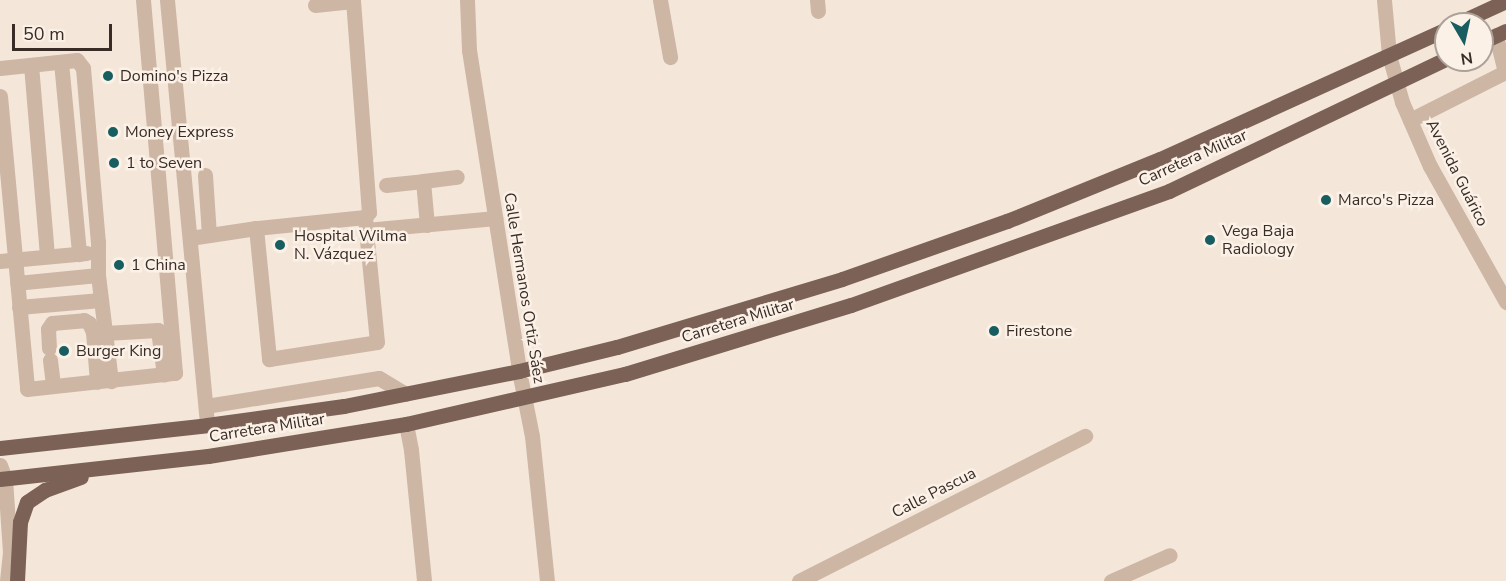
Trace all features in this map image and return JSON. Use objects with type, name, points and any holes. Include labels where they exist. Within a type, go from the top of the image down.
[{"type":"main road","points":[[1482,12],[1506,1]]},
{"type":"main road","name":"Carretera Militar","points":[[0,448],[207,425],[406,394],[519,371],[617,347],[842,279],[1007,221],[1160,159],[1434,34]]},
{"type":"main road","name":"Carretera Militar","points":[[2,474],[107,468],[220,454],[406,424],[524,399],[625,374],[851,305],[1169,190],[1434,65]]},
{"type":"main road","points":[[17,581],[20,522],[27,502],[45,490],[107,468]]},
{"type":"street","points":[[0,96],[8,260],[17,283],[27,389],[175,373],[143,0]]},
{"type":"street","points":[[167,0],[207,425]]},
{"type":"street","points":[[256,228],[269,359],[377,342],[366,224],[369,212],[353,0],[315,5]]},
{"type":"street","name":"Calle Hermanos Ortiz Sáez","points":[[467,0],[469,50],[519,371],[532,436],[547,581]]},
{"type":"street","points":[[660,0],[670,57]]},
{"type":"street","name":"Avenida Guárico","points":[[1384,0],[1389,55],[1410,120],[1430,166],[1506,302]]},
{"type":"street","points":[[1410,120],[1506,72],[1501,33]]},
{"type":"street","points":[[0,68],[77,60],[83,68],[98,242],[96,252],[105,333],[104,381]]},
{"type":"street","points":[[61,62],[79,254]]},
{"type":"street","points":[[31,65],[47,256]]},
{"type":"street","points":[[205,175],[209,235]]},
{"type":"street","points":[[386,185],[457,177]]},
{"type":"street","points":[[423,181],[427,225]]},
{"type":"street","points":[[190,238],[256,228],[366,224],[427,225],[495,218]]},
{"type":"street","points":[[8,260],[96,252]]},
{"type":"street","points":[[17,283],[98,275]]},
{"type":"street","points":[[19,307],[100,300]]},
{"type":"street","points":[[53,386],[48,329],[52,323],[84,320],[89,323],[104,381]]},
{"type":"street","points":[[105,333],[158,330],[164,375]]},
{"type":"street","points":[[206,406],[379,378],[406,394]]},
{"type":"street","points":[[406,424],[424,581]]},
{"type":"street","name":"Calle Pascua","points":[[799,581],[1085,436]]},
{"type":"street","points":[[2,474],[10,552],[7,581]]},
{"type":"street","points":[[1111,581],[1170,555]]},
{"type":"place","name":"Domino's Pizza","points":[[108,76]]},
{"type":"place","name":"Money Express","points":[[113,132]]},
{"type":"place","name":"1 to Seven","points":[[114,163]]},
{"type":"place","name":"Marco's Pizza","points":[[1326,200]]},
{"type":"place","name":"Vega Baja Radiology","points":[[1210,240]]},
{"type":"place","name":"Hospital Wilma N. Vázquez","points":[[280,245]]},
{"type":"place","name":"1 China","points":[[119,265]]},
{"type":"place","name":"Firestone","points":[[994,331]]},
{"type":"place","name":"Burger King","points":[[64,351]]}]
